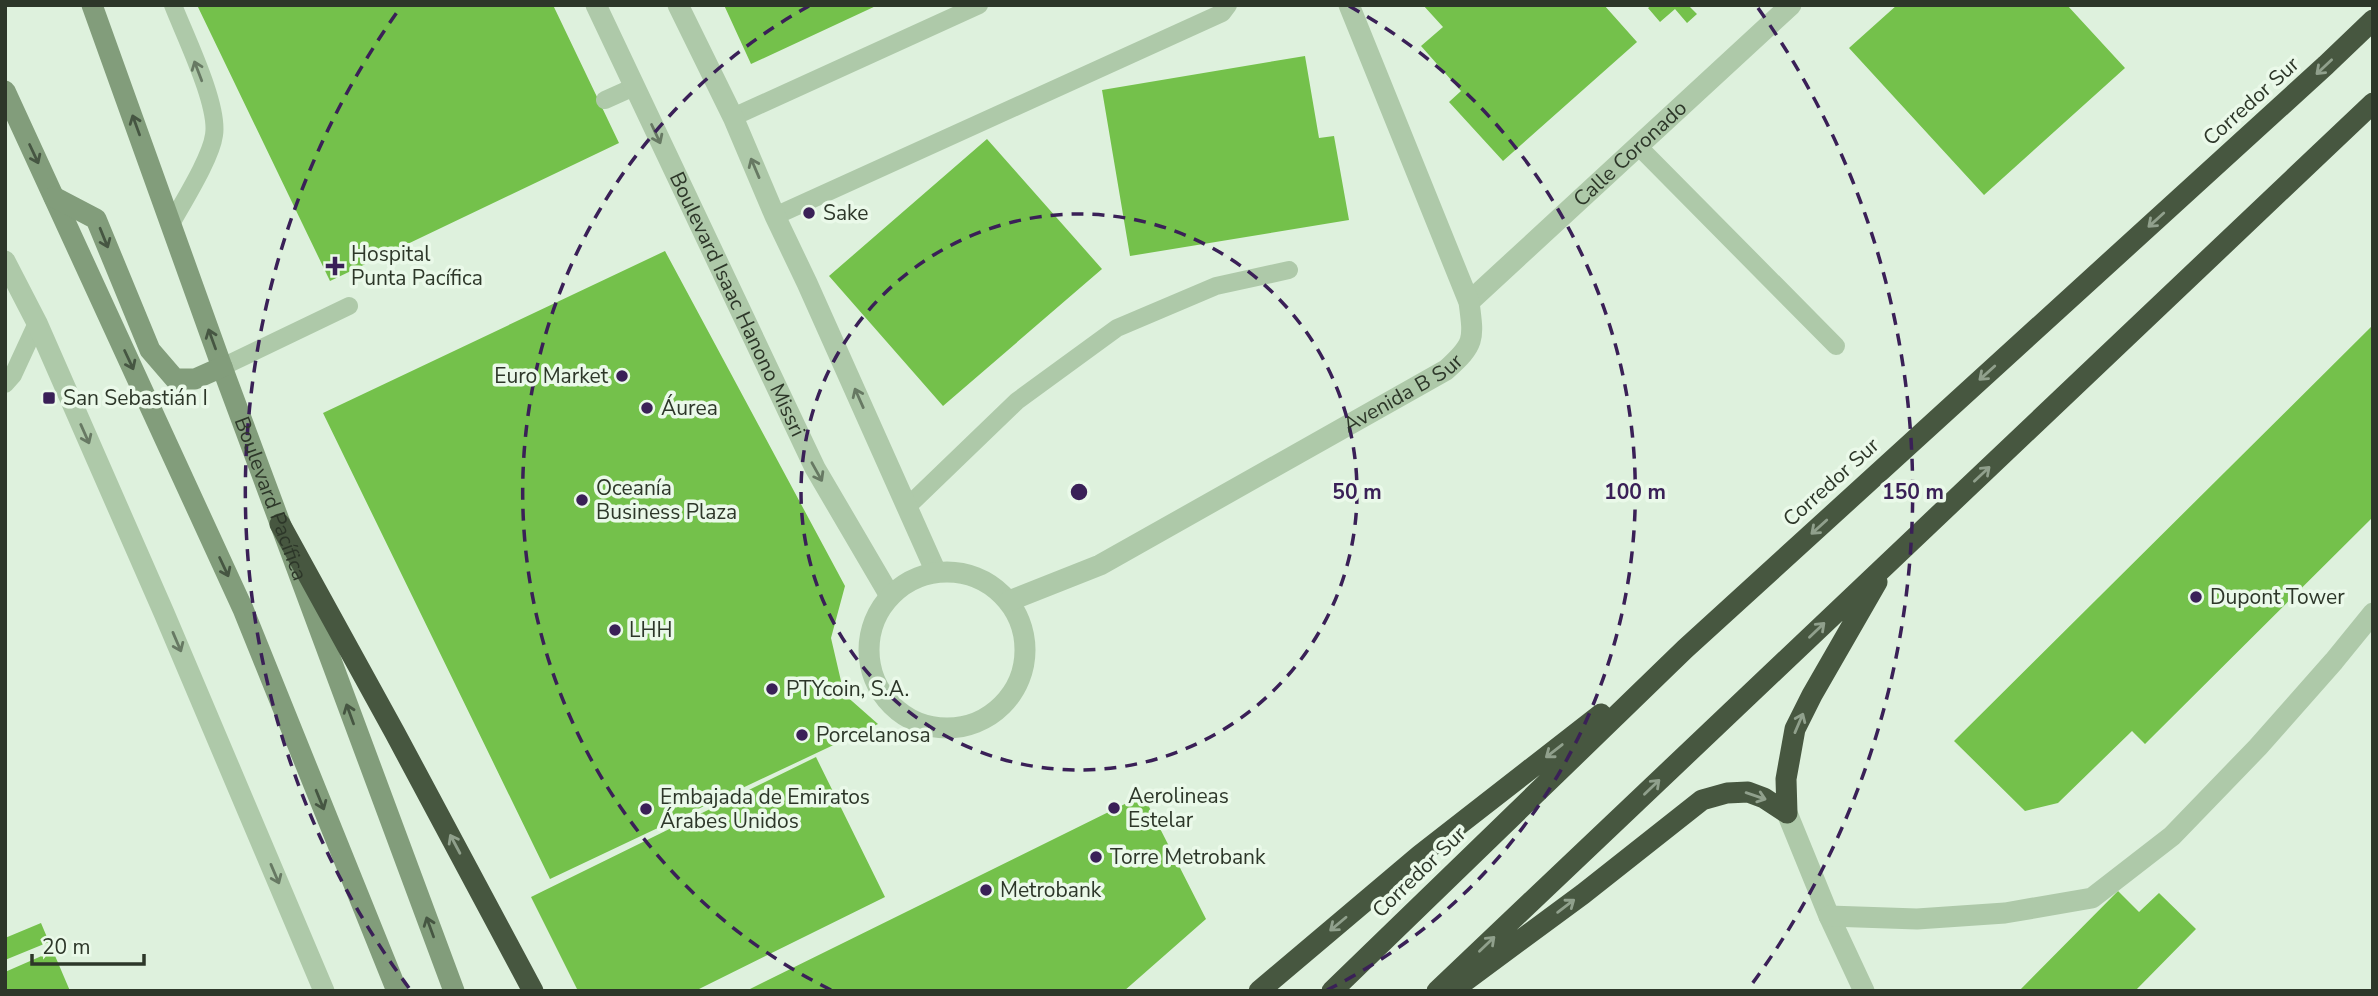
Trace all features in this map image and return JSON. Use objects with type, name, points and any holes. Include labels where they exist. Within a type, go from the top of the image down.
[{"type":"highway","name":"Corredor Sur","points":[[1332,991],[1685,649],[2373,20]]},
{"type":"highway","points":[[1437,991],[2373,103]]},
{"type":"highway","points":[[280,524],[396,733],[533,991]]},
{"type":"highway","points":[[1787,813],[1786,779],[1796,729],[1812,695],[1888,562]]},
{"type":"highway","points":[[1259,991],[1420,855],[1685,649]]},
{"type":"highway","points":[[1453,991],[1583,894],[1702,800],[1727,793],[1748,792],[1764,798],[1787,813]]},
{"type":"street","name":"Boulevard Pacífica","points":[[92,5],[222,367],[453,991]]},
{"type":"street","name":"Boulevard Isaac Hanono Missri","points":[[596,5],[815,468],[890,596]]},
{"type":"street","points":[[678,5],[733,117],[936,572]]},
{"type":"street","name":"Avenida B Sur","points":[[1009,601],[1100,565],[1446,370],[1464,353],[1474,332],[1469,302],[1349,5]]},
{"type":"street","name":"Calle Coronado","points":[[1469,302],[1791,5]]},
{"type":"street","points":[[5,92],[243,609],[397,991]]},
{"type":"street","points":[[54,197],[96,219],[150,350],[175,379],[195,379],[222,367]]},
{"type":"street","points":[[5,261],[37,323],[164,612],[324,991]]},
{"type":"street","points":[[936,572],[963,573],[989,583],[1009,601],[1024,636],[1026,649],[1022,674],[1010,698],[992,715],[968,726],[943,729],[917,723],[895,711],[879,691],[869,667],[868,642],[875,617],[890,596],[911,580],[936,572]]},
{"type":"street","points":[[1829,916],[1930,918],[2005,913],[2092,898],[2172,836],[2275,728],[2373,613]]},
{"type":"street","points":[[1787,813],[1829,916],[1864,991]]},
{"type":"lane","points":[[171,224],[214,138],[215,124],[208,95],[173,5]]},
{"type":"lane","points":[[733,117],[979,5]]},
{"type":"lane","points":[[775,216],[1222,13],[1228,5]]},
{"type":"lane","points":[[605,100],[634,87]]},
{"type":"lane","points":[[1637,146],[1836,346]]},
{"type":"lane","points":[[907,507],[1017,401],[1117,328],[1216,286],[1289,270]]},
{"type":"lane","points":[[222,367],[349,306]]},
{"type":"lane","points":[[5,384],[13,375],[37,323]]},
{"type":"building","name":"Hospital Punta Pacífica","points":[[197,5],[553,5],[619,143],[330,281]]},
{"type":"building","points":[[724,5],[878,5],[751,64]]},
{"type":"building","points":[[1423,5],[1604,5],[1637,42],[1503,161],[1449,102],[1461,91],[1421,46],[1443,27]]},
{"type":"building","points":[[1652,5],[1688,5],[1697,14],[1687,23],[1675,9],[1660,22],[1648,8]]},
{"type":"building","points":[[1897,5],[2067,5],[2125,68],[1984,195],[1849,48]]},
{"type":"building","points":[[1305,56],[1319,138],[1334,136],[1349,220],[1130,256],[1102,90]]},
{"type":"building","points":[[987,139],[1102,269],[943,406],[829,276]]},
{"type":"building","name":"Oceanía Business Plaza","points":[[665,251],[845,586],[831,638],[844,694],[878,724],[550,879],[323,413]]},
{"type":"building","points":[[2373,325],[2373,517],[2145,744],[2132,731],[2058,803],[2025,811],[1954,741]]},
{"type":"building","points":[[816,757],[885,897],[695,991],[578,991],[531,897]]},
{"type":"building","name":"Torre Metrobank","points":[[1143,795],[1206,919],[1124,991],[746,991]]},
{"type":"building","points":[[2118,891],[2139,912],[2159,893],[2196,929],[2135,991],[2019,991]]},
{"type":"building","points":[[41,923],[49,942],[5,960],[5,938]]},
{"type":"building","points":[[53,951],[70,991],[6,991],[5,972]]},
{"type":"place","name":"Sake","points":[[809,213]]},
{"type":"place","name":"Hospital Punta Pacífica","points":[[335,266]]},
{"type":"place","name":"Euro Market","points":[[622,376]]},
{"type":"place","name":"San Sebastián I","points":[[49,398]]},
{"type":"place","name":"Áurea","points":[[647,408]]},
{"type":"place","name":"Oceanía Business Plaza","points":[[582,500]]},
{"type":"place","name":"Dupont Tower","points":[[2196,597]]},
{"type":"place","name":"LHH","points":[[615,630]]},
{"type":"place","name":"PTYcoin, S.A.","points":[[772,689]]},
{"type":"place","name":"Porcelanosa","points":[[802,735]]},
{"type":"place","name":"Aerolineas Estelar","points":[[1114,808]]},
{"type":"place","name":"Embajada de Emiratos Árabes Unidos","points":[[646,809]]},
{"type":"place","name":"Torre Metrobank","points":[[1096,857]]},
{"type":"place","name":"Metrobank","points":[[986,890]]}]
